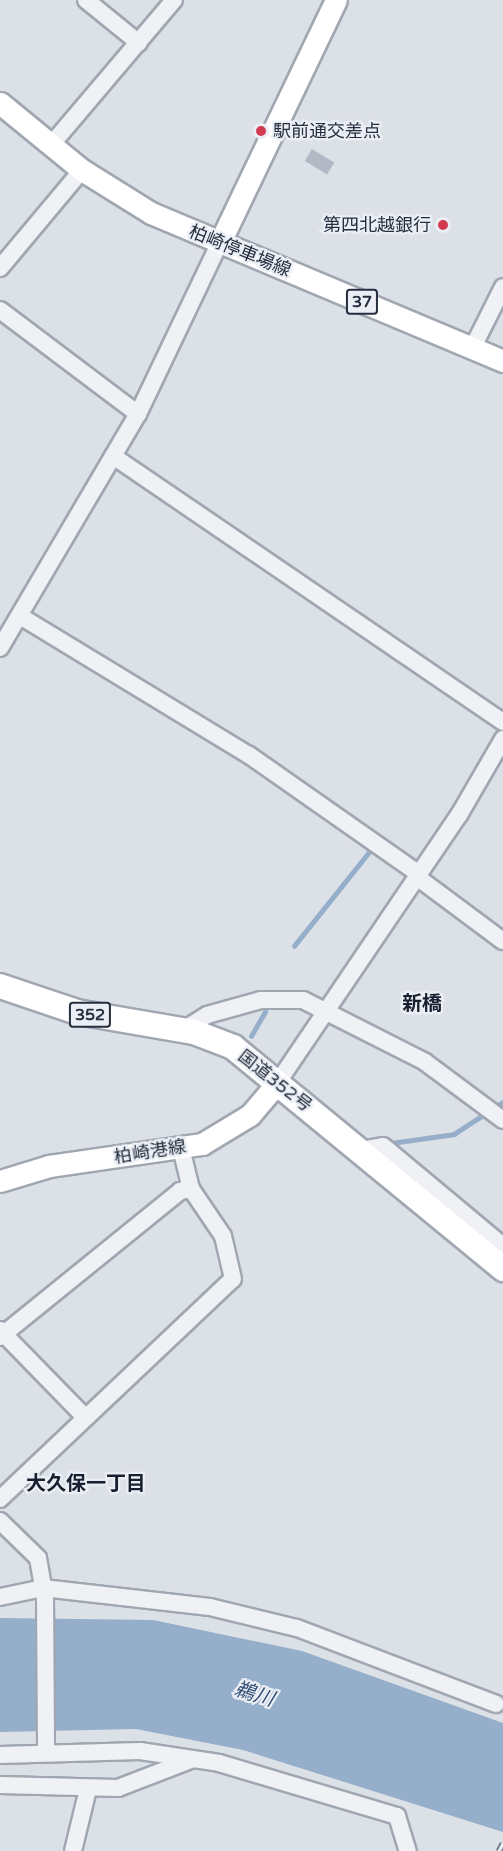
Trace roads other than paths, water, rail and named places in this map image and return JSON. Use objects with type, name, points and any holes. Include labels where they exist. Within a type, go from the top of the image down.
[{"type":"highway","name":"国道352号","points":[[0,986],[77,1012],[183,1030],[233,1047],[420,1198],[503,1269]]},
{"type":"main road","points":[[220,242],[336,0]]},
{"type":"main road","name":"柏崎停車場線","points":[[0,103],[82,170],[151,213],[503,361]]},
{"type":"main road","name":"柏崎港線","points":[[0,1181],[49,1166],[181,1148],[233,1128],[278,1082]]},
{"type":"street","points":[[86,0],[139,43]]},
{"type":"street","points":[[51,145],[174,0]]},
{"type":"street","points":[[0,268],[82,170]]},
{"type":"street","points":[[0,648],[138,414],[220,242]]},
{"type":"street","points":[[472,349],[503,287]]},
{"type":"street","points":[[0,310],[138,414]]},
{"type":"street","points":[[113,456],[503,722]]},
{"type":"street","points":[[20,616],[249,755],[418,875],[503,941]]},
{"type":"street","points":[[278,1082],[418,875],[503,739]]},
{"type":"street","points":[[183,1030],[214,1013],[277,997],[327,1010],[425,1062],[503,1120]]},
{"type":"street","points":[[361,1150],[383,1146],[503,1246]]},
{"type":"street","points":[[0,1499],[233,1279],[223,1236],[191,1189],[181,1148]]},
{"type":"street","points":[[85,1417],[1,1333],[180,1191],[191,1189]]},
{"type":"street","points":[[0,1521],[38,1558],[44,1593],[46,1746]]},
{"type":"street","points":[[0,1597],[44,1593],[157,1599],[297,1628],[496,1704]]},
{"type":"street","points":[[0,1755],[46,1746],[140,1751],[193,1759],[397,1816],[408,1851]]},
{"type":"street","points":[[0,1785],[118,1788],[193,1759]]},
{"type":"street","points":[[73,1851],[88,1789]]},
{"type":"water","name":"鵜川","points":[[0,1618],[153,1620],[302,1651],[503,1723],[503,1832],[243,1750],[136,1729],[0,1732]]},
{"type":"waterway","points":[[294,946],[373,847]]},
{"type":"waterway","points":[[251,1036],[265,1012]]},
{"type":"waterway","points":[[391,1143],[454,1134],[503,1102]]},
{"type":"railway","points":[[499,1851],[503,1843]]},
{"type":"place","name":"駅前通交差点","points":[[261,131]]},
{"type":"place","name":"第四北越銀行","points":[[443,225]]},
{"type":"district","name":"新橋","points":[[422,1004]]},
{"type":"district","name":"大久保一丁目","points":[[86,1484]]}]
